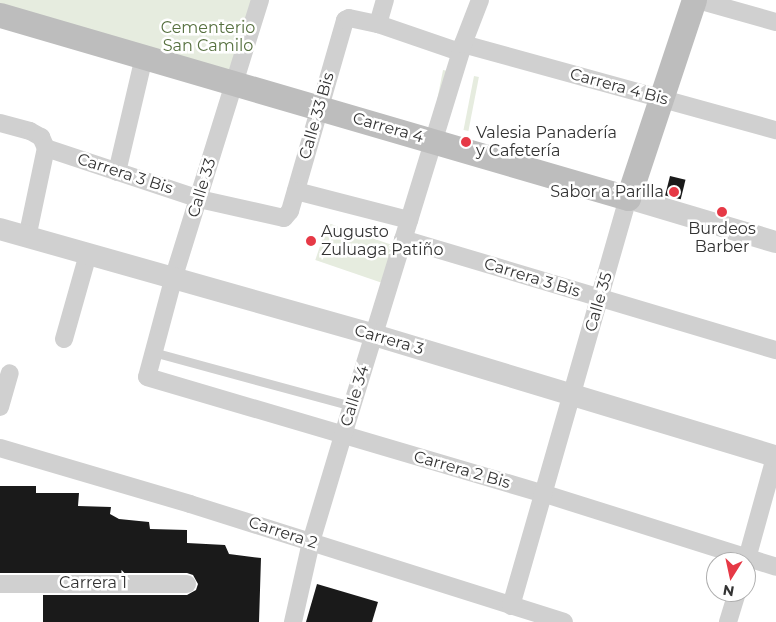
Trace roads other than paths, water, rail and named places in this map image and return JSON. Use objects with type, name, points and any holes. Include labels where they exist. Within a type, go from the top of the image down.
[{"type":"main road","name":"Calle 35","points":[[628,198],[694,0]]},
{"type":"main road","name":"Carrera 4","points":[[0,15],[628,198]]},
{"type":"street","name":"Calle 33","points":[[147,377],[173,280],[260,0]]},
{"type":"street","points":[[385,0],[378,24],[462,48]]},
{"type":"street","name":"Calle 34","points":[[293,622],[311,542],[343,435],[462,48],[480,0]]},
{"type":"street","points":[[698,0],[776,22]]},
{"type":"street","name":"Calle 33 Bis","points":[[287,216],[296,191],[345,20],[349,18],[378,24]]},
{"type":"street","name":"Carrera 4 Bis","points":[[462,48],[661,98],[776,130]]},
{"type":"street","points":[[117,172],[144,57]]},
{"type":"street","name":"Carrera 3 Bis","points":[[0,122],[30,130],[41,137],[46,148],[199,199],[279,218],[287,216]]},
{"type":"street","points":[[27,238],[46,148]]},
{"type":"street","points":[[296,191],[409,220]]},
{"type":"street","name":"Carrera 4","points":[[628,198],[776,242]]},
{"type":"street","name":"Calle 35","points":[[511,606],[628,198]]},
{"type":"street","name":"Carrera 3","points":[[0,230],[374,335],[776,455]]},
{"type":"street","name":"Carrera 3 Bis","points":[[403,240],[776,350]]},
{"type":"street","points":[[64,339],[88,254]]},
{"type":"street","points":[[0,407],[10,373]]},
{"type":"street","name":"Carrera 2 Bis","points":[[147,377],[542,493],[722,552]]},
{"type":"street","name":"Carrera 2","points":[[0,448],[311,542],[564,622]]},
{"type":"street","points":[[748,552],[776,455]]},
{"type":"street","name":"Carrera 2 Bis","points":[[756,562],[776,567]]},
{"type":"street","name":"Carrera 1","points":[[0,584],[187,584]]},
{"type":"street","points":[[728,622],[734,602]]},
{"type":"lane","points":[[153,352],[352,406]]},
{"type":"place","name":"Valesia Panadería y Cafetería","points":[[466,142]]},
{"type":"place","name":"Sabor a Parilla","points":[[674,192]]},
{"type":"place","name":"Burdeos Barber","points":[[722,212]]},
{"type":"place","name":"Augusto Zuluaga Patiño","points":[[311,241]]},
{"type":"park label","name":"Cementerio San Camilo","points":[[208,37]]}]
